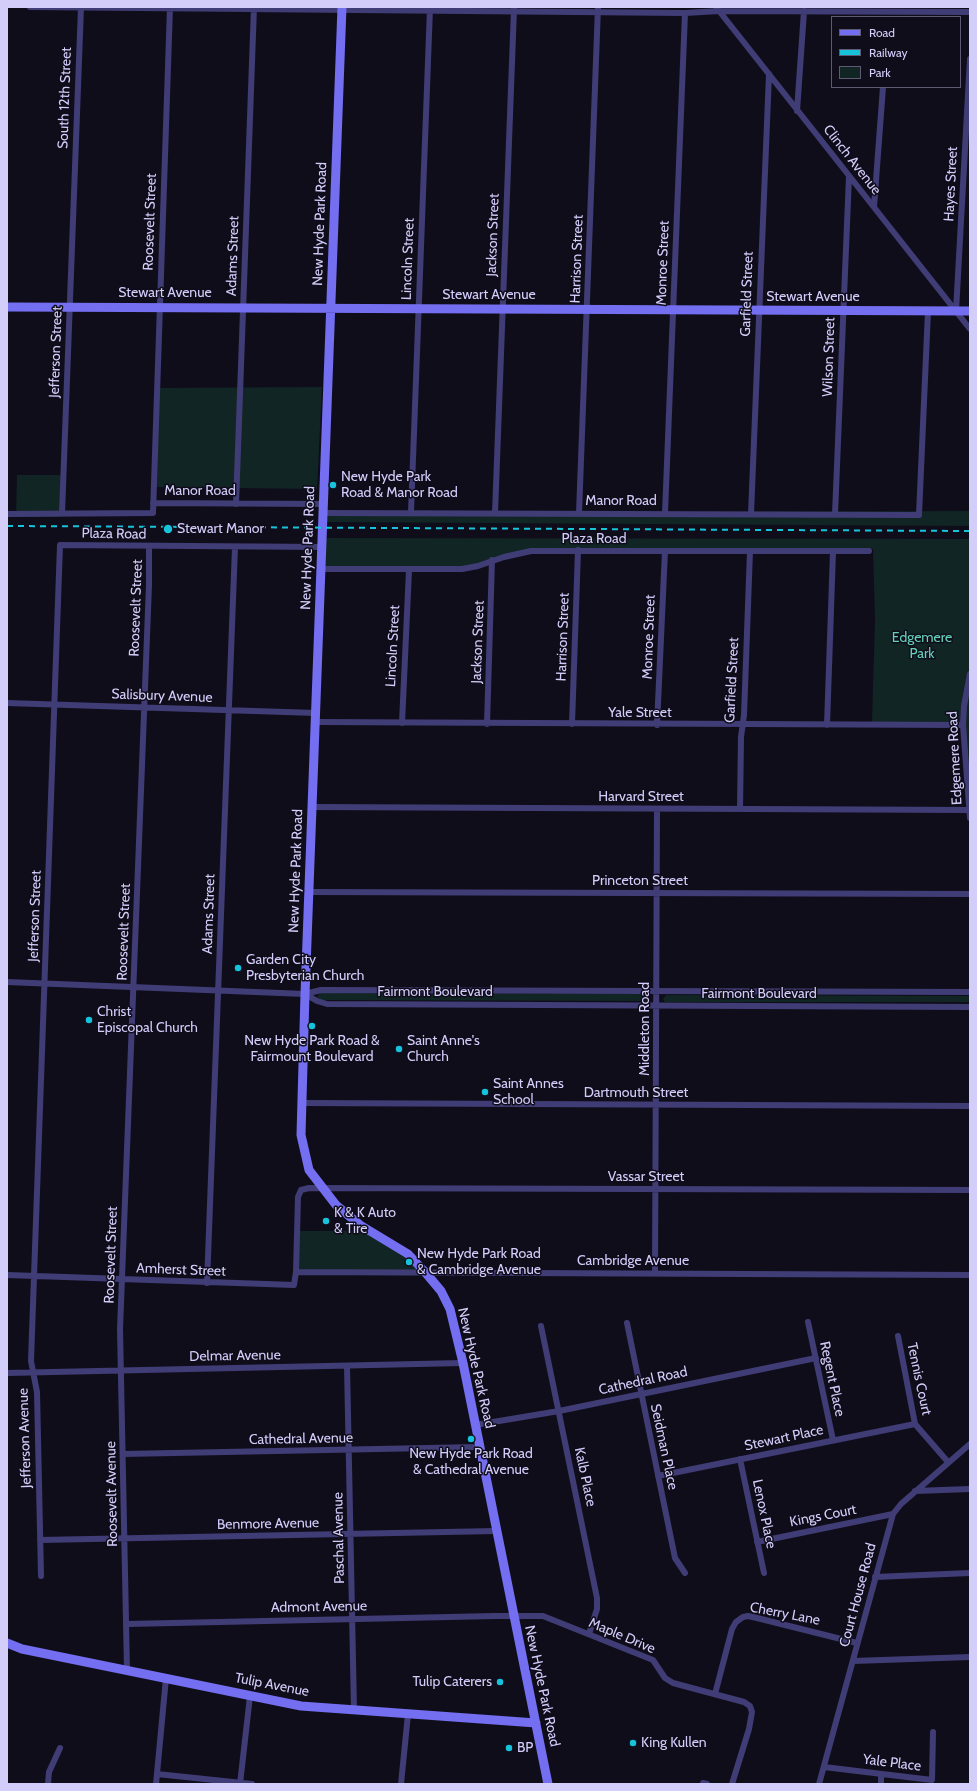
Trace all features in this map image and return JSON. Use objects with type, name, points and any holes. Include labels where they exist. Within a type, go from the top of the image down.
[{"type":"main road","name":"New Hyde Park Road","points":[[342,8],[301,1135],[309,1170],[322,1188],[348,1217],[401,1249],[425,1272],[441,1291],[450,1309],[463,1363],[548,1784]]},
{"type":"main road","name":"Stewart Avenue","points":[[7,307],[970,311]]},
{"type":"main road","name":"Tulip Avenue","points":[[7,1643],[22,1648],[301,1706],[536,1723]]},
{"type":"street","points":[[30,7],[598,9],[685,13],[718,9],[888,14],[970,12]]},
{"type":"street","name":"South 12th Street","points":[[74,191],[81,7]]},
{"type":"street","name":"Roosevelt Street","points":[[153,503],[170,8]]},
{"type":"street","name":"Adams Street","points":[[236,504],[254,8]]},
{"type":"street","name":"Lincoln Street","points":[[411,512],[430,9]]},
{"type":"street","name":"Jackson Street","points":[[495,513],[514,9]]},
{"type":"street","name":"Harrison Street","points":[[579,513],[598,9]]},
{"type":"street","name":"Clinch Avenue","points":[[718,9],[970,329]]},
{"type":"street","points":[[798,110],[804,11]]},
{"type":"street","name":"Monroe Street","points":[[665,514],[685,13]]},
{"type":"street","name":"Hayes Street","points":[[956,311],[970,59]]},
{"type":"street","name":"Garfield Street","points":[[751,514],[769,74]]},
{"type":"street","points":[[874,207],[883,88]]},
{"type":"street","name":"Wilson Street","points":[[835,514],[850,176]]},
{"type":"street","name":"Jefferson Street","points":[[62,514],[74,191]]},
{"type":"street","name":"Manor Road","points":[[62,514],[153,514],[153,503],[236,504],[411,512],[919,515],[928,311]]},
{"type":"street","points":[[7,514],[62,514]]},
{"type":"street","name":"Plaza Road","points":[[60,556],[60,545],[149,547],[322,547]]},
{"type":"street","name":"Roosevelt Street","points":[[121,1318],[149,547]]},
{"type":"street","name":"Adams Street","points":[[208,1283],[235,547]]},
{"type":"street","name":"Harrison Street","points":[[572,724],[578,550]]},
{"type":"street","name":"Plaza Road","points":[[322,569],[462,569],[478,566],[492,560],[522,552],[578,550],[869,551]]},
{"type":"street","name":"Monroe Street","points":[[657,725],[665,550]]},
{"type":"street","name":"Garfield Street","points":[[740,809],[741,737],[750,551]]},
{"type":"street","points":[[827,726],[833,552]]},
{"type":"street","name":"Jefferson Street","points":[[34,1276],[60,556]]},
{"type":"street","name":"Jackson Street","points":[[487,724],[492,560]]},
{"type":"street","name":"Lincoln Street","points":[[402,724],[409,570]]},
{"type":"street","name":"Edgemere Road","points":[[970,674],[965,699],[963,725],[970,818]]},
{"type":"street","name":"Salisbury Avenue","points":[[7,703],[228,711],[316,718]]},
{"type":"street","name":"Yale Street","points":[[316,718],[402,724],[827,726],[963,725]]},
{"type":"street","name":"Harvard Street","points":[[313,807],[969,810]]},
{"type":"street","name":"Middleton Road","points":[[655,1273],[657,809]]},
{"type":"street","name":"Princeton Street","points":[[310,892],[970,894]]},
{"type":"street","points":[[7,982],[305,994]]},
{"type":"street","name":"Fairmont Boulevard","points":[[305,994],[321,990],[970,992]]},
{"type":"street","name":"Fairmont Boulevard","points":[[305,994],[317,1001],[327,1004],[970,1007]]},
{"type":"street","name":"Dartmouth Street","points":[[302,1103],[970,1106]]},
{"type":"street","name":"Vassar Street","points":[[296,1272],[298,1197],[301,1190],[308,1188],[970,1190]]},
{"type":"street","name":"Amherst Street","points":[[7,1275],[294,1285],[296,1272]]},
{"type":"street","name":"Cambridge Avenue","points":[[296,1272],[970,1275]]},
{"type":"street","name":"Jefferson Avenue","points":[[34,1276],[31,1361],[37,1392],[41,1576]]},
{"type":"street","name":"Roosevelt Avenue","points":[[121,1318],[127,1670]]},
{"type":"street","name":"Regent Place","points":[[808,1322],[833,1440]]},
{"type":"street","name":"Seidman Place","points":[[627,1323],[675,1558],[685,1573]]},
{"type":"street","name":"Kalb Place","points":[[541,1326],[597,1598],[597,1608],[588,1634]]},
{"type":"street","name":"Tennis Court","points":[[898,1336],[916,1424],[948,1462]]},
{"type":"street","name":"Cathedral Road","points":[[475,1425],[641,1394],[816,1358]]},
{"type":"street","name":"Delmar Avenue","points":[[7,1373],[463,1363]]},
{"type":"street","name":"Paschal Avenue","points":[[347,1366],[354,1710]]},
{"type":"street","name":"Stewart Place","points":[[658,1476],[916,1424]]},
{"type":"street","name":"Court House Road","points":[[819,1784],[893,1514],[915,1491],[970,1444]]},
{"type":"street","name":"Cathedral Avenue","points":[[123,1454],[479,1447]]},
{"type":"street","name":"Lenox Place","points":[[740,1459],[764,1573]]},
{"type":"street","points":[[915,1491],[970,1489]]},
{"type":"street","name":"Kings Court","points":[[758,1542],[893,1514]]},
{"type":"street","name":"Benmore Avenue","points":[[40,1540],[496,1531]]},
{"type":"street","points":[[875,1577],[970,1573]]},
{"type":"street","name":"Maple Drive","points":[[513,1615],[543,1616],[653,1660],[665,1678],[673,1684],[716,1694],[744,1702],[750,1706],[752,1712],[732,1784]]},
{"type":"street","name":"Admont Avenue","points":[[126,1624],[513,1615]]},
{"type":"street","name":"Cherry Lane","points":[[716,1694],[732,1628],[736,1622],[743,1617],[748,1616],[757,1618],[857,1643]]},
{"type":"street","points":[[853,1661],[970,1657]]},
{"type":"street","points":[[156,1784],[166,1678]]},
{"type":"street","points":[[240,1784],[250,1696]]},
{"type":"street","points":[[401,1784],[408,1714]]},
{"type":"street","name":"Yale Place","points":[[824,1767],[932,1780],[933,1732]]},
{"type":"street","points":[[48,1784],[49,1772],[60,1748]]},
{"type":"street","points":[[157,1774],[240,1784],[252,1784]]},
{"type":"street","points":[[881,1774],[881,1784]]},
{"type":"green space","points":[[322,387],[317,489],[157,487],[159,388]]},
{"type":"green space","points":[[17,475],[61,475],[60,517],[16,517]]},
{"type":"green space","points":[[970,511],[970,526],[325,522],[325,513]]},
{"type":"green space","name":"Edgemere Park","points":[[324,538],[970,539],[970,801],[963,725],[872,722],[875,619],[873,549],[523,551],[465,569],[323,570]]},
{"type":"green space","points":[[320,993],[645,994],[648,998],[645,1001],[320,1000],[317,997]]},
{"type":"green space","points":[[666,995],[970,996],[970,1002],[665,1002],[663,999]]},
{"type":"green space","points":[[299,1231],[367,1231],[394,1247],[421,1270],[298,1270]]},
{"type":"railway","points":[[7,526],[970,531]]},
{"type":"place","name":"New Hyde Park Road & Manor Road","points":[[333,485]]},
{"type":"place","name":"Stewart Manor","points":[[168,529]]},
{"type":"place","name":"Garden City Presbyterian Church","points":[[238,968]]},
{"type":"place","name":"Christ Episcopal Church","points":[[89,1020]]},
{"type":"place","name":"New Hyde Park Road & Fairmount Boulevard","points":[[312,1026]]},
{"type":"place","name":"Saint Anne's Church","points":[[399,1049]]},
{"type":"place","name":"Saint Annes School","points":[[485,1092]]},
{"type":"place","name":"K & K Auto & Tire","points":[[326,1221]]},
{"type":"place","name":"New Hyde Park Road & Cambridge Avenue","points":[[409,1262]]},
{"type":"place","name":"New Hyde Park Road & Cathedral Avenue","points":[[471,1439]]},
{"type":"place","name":"Tulip Caterers","points":[[500,1682]]},
{"type":"place","name":"King Kullen","points":[[633,1743]]},
{"type":"place","name":"BP","points":[[509,1748]]}]
